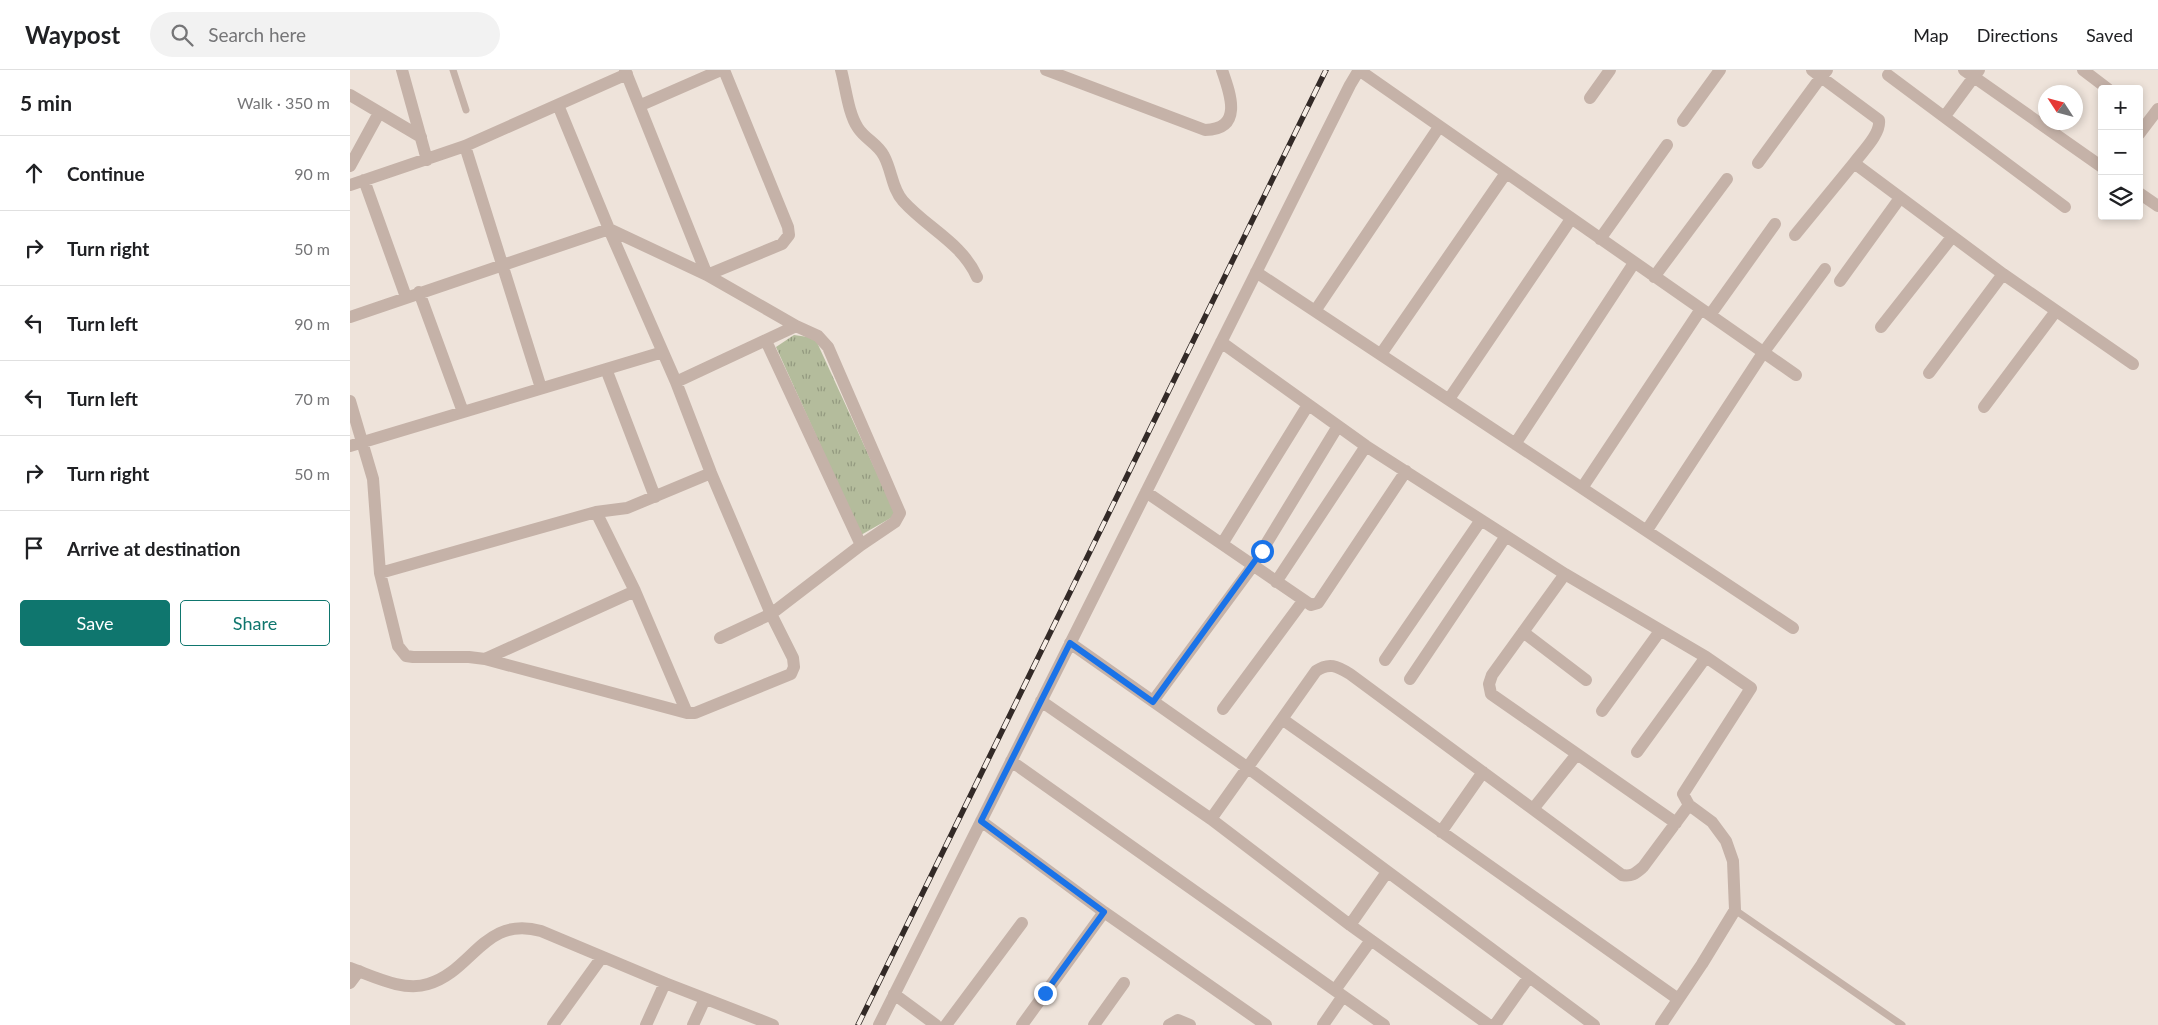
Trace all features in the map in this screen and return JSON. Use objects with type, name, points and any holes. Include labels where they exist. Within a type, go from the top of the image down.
[{"type":"street","points":[[402,70],[426,160]]},
{"type":"street","points":[[641,105],[723,70],[788,227],[788,235],[782,244],[707,275]]},
{"type":"street","points":[[841,70],[854,120],[859,129],[883,154],[896,191],[911,209],[958,248],[972,264],[977,277]]},
{"type":"street","points":[[1046,70],[1205,130],[1215,130],[1224,124],[1231,114],[1231,96],[1222,70]]},
{"type":"street","points":[[879,1025],[1359,70],[1796,376]]},
{"type":"street","points":[[1590,98],[1610,70]]},
{"type":"street","points":[[1683,121],[1720,70]]},
{"type":"street","points":[[2086,71],[2103,85]]},
{"type":"street","points":[[350,185],[465,146],[558,105],[626,72],[641,105],[707,275]]},
{"type":"street","points":[[1758,163],[1820,72],[1879,120],[1880,126],[1854,163],[1795,235]]},
{"type":"street","points":[[1945,116],[1972,72],[2098,164]]},
{"type":"street","points":[[1888,76],[1945,116],[2065,207]]},
{"type":"street","points":[[350,95],[421,137]]},
{"type":"street","points":[[350,401],[364,442],[375,491],[380,573],[398,646],[406,656],[485,659],[686,713],[703,711],[791,674],[794,667],[793,658],[771,614],[711,473],[676,382],[608,228],[558,105]]},
{"type":"street","points":[[2140,130],[2144,116],[2158,109]]},
{"type":"street","points":[[350,166],[379,113]]},
{"type":"street","points":[[1315,310],[1439,127]]},
{"type":"street","points":[[1600,239],[1667,145]]},
{"type":"street","points":[[465,146],[541,388]]},
{"type":"street","points":[[1854,163],[2003,274],[2133,364]]},
{"type":"street","points":[[1381,354],[1506,173]]},
{"type":"street","points":[[1654,277],[1727,179]]},
{"type":"street","points":[[364,180],[406,297]]},
{"type":"street","points":[[2143,196],[2158,206]]},
{"type":"street","points":[[1840,282],[1900,198]]},
{"type":"street","points":[[1449,400],[1571,219]]},
{"type":"street","points":[[1582,488],[1705,312],[1775,224]]},
{"type":"street","points":[[350,317],[608,228],[707,275],[796,326],[818,336],[828,347],[899,506],[900,513],[898,519],[771,614],[720,638]]},
{"type":"street","points":[[1881,327],[1952,237]]},
{"type":"street","points":[[1516,444],[1634,263]]},
{"type":"street","points":[[1647,530],[1763,353],[1825,269]]},
{"type":"street","points":[[1256,272],[1793,628]]},
{"type":"street","points":[[1929,373],[2003,274]]},
{"type":"street","points":[[419,292],[463,412]]},
{"type":"street","points":[[1984,407],[2056,311]]},
{"type":"street","points":[[676,382],[796,326]]},
{"type":"street","points":[[766,341],[861,545]]},
{"type":"street","points":[[1221,342],[1366,446],[1566,574],[1706,657],[1751,688],[1684,790],[1684,798],[1712,822],[1726,841],[1733,861],[1734,910],[1702,964],[1661,1025]]},
{"type":"street","points":[[350,446],[663,352]]},
{"type":"street","points":[[606,369],[655,496]]},
{"type":"street","points":[[1222,544],[1308,405]]},
{"type":"street","points":[[1153,702],[1252,567],[1338,426]]},
{"type":"street","points":[[1276,582],[1366,446]]},
{"type":"street","points":[[1146,492],[1252,567],[1311,605],[1318,603],[1406,471]]},
{"type":"street","points":[[380,573],[596,512],[627,508],[711,473]]},
{"type":"street","points":[[596,512],[635,591],[686,713]]},
{"type":"street","points":[[1385,660],[1481,520]]},
{"type":"street","points":[[1410,679],[1506,536]]},
{"type":"street","points":[[1566,574],[1492,675],[1489,684],[1490,694],[1676,823]]},
{"type":"street","points":[[485,659],[635,591]]},
{"type":"street","points":[[1224,709],[1303,601]]},
{"type":"street","points":[[1602,711],[1660,631]]},
{"type":"street","points":[[1523,632],[1586,680]]},
{"type":"street","points":[[1070,643],[1248,768],[1594,1025]]},
{"type":"street","points":[[1637,752],[1706,657]]},
{"type":"street","points":[[1211,819],[1316,671],[1324,665],[1335,665],[1350,674],[1622,876],[1629,876],[1643,867],[1689,804]]},
{"type":"street","points":[[1041,701],[1211,819],[1350,925],[1489,1025]]},
{"type":"street","points":[[1282,720],[1678,999]]},
{"type":"street","points":[[1533,809],[1576,754]]},
{"type":"street","points":[[1011,761],[1384,1025]]},
{"type":"street","points":[[1441,832],[1483,772]]},
{"type":"street","points":[[981,821],[1104,912],[1266,1025]]},
{"type":"street","points":[[1350,925],[1387,872]]},
{"type":"street","points":[[1022,1025],[1104,912]]},
{"type":"street","points":[[946,1025],[1022,923]]},
{"type":"street","points":[[350,983],[354,969],[395,984],[411,986],[427,984],[444,977],[488,940],[504,931],[526,927],[541,931],[664,983],[773,1025]]},
{"type":"street","points":[[1323,1025],[1339,993],[1371,940]]},
{"type":"street","points":[[553,1025],[602,957]]},
{"type":"street","points":[[1495,1025],[1529,977]]},
{"type":"street","points":[[646,1025],[664,983]]},
{"type":"street","points":[[1094,1025],[1124,983]]},
{"type":"street","points":[[894,994],[936,1025]]},
{"type":"street","points":[[693,1025],[705,999]]},
{"type":"street","points":[[1169,1025],[1178,1020],[1190,1025]]},
{"type":"lane","points":[[453,70],[466,110]]},
{"type":"lane","points":[[1734,910],[1902,1025]]},
{"type":"green space","points":[[794,335],[815,338],[896,515],[861,535],[776,347]]},
{"type":"railway","points":[[858,1025],[1326,70]]},
{"type":"route","points":[[1045,993],[1104,912],[981,821],[1070,643],[1153,702],[1262,551]]}]
